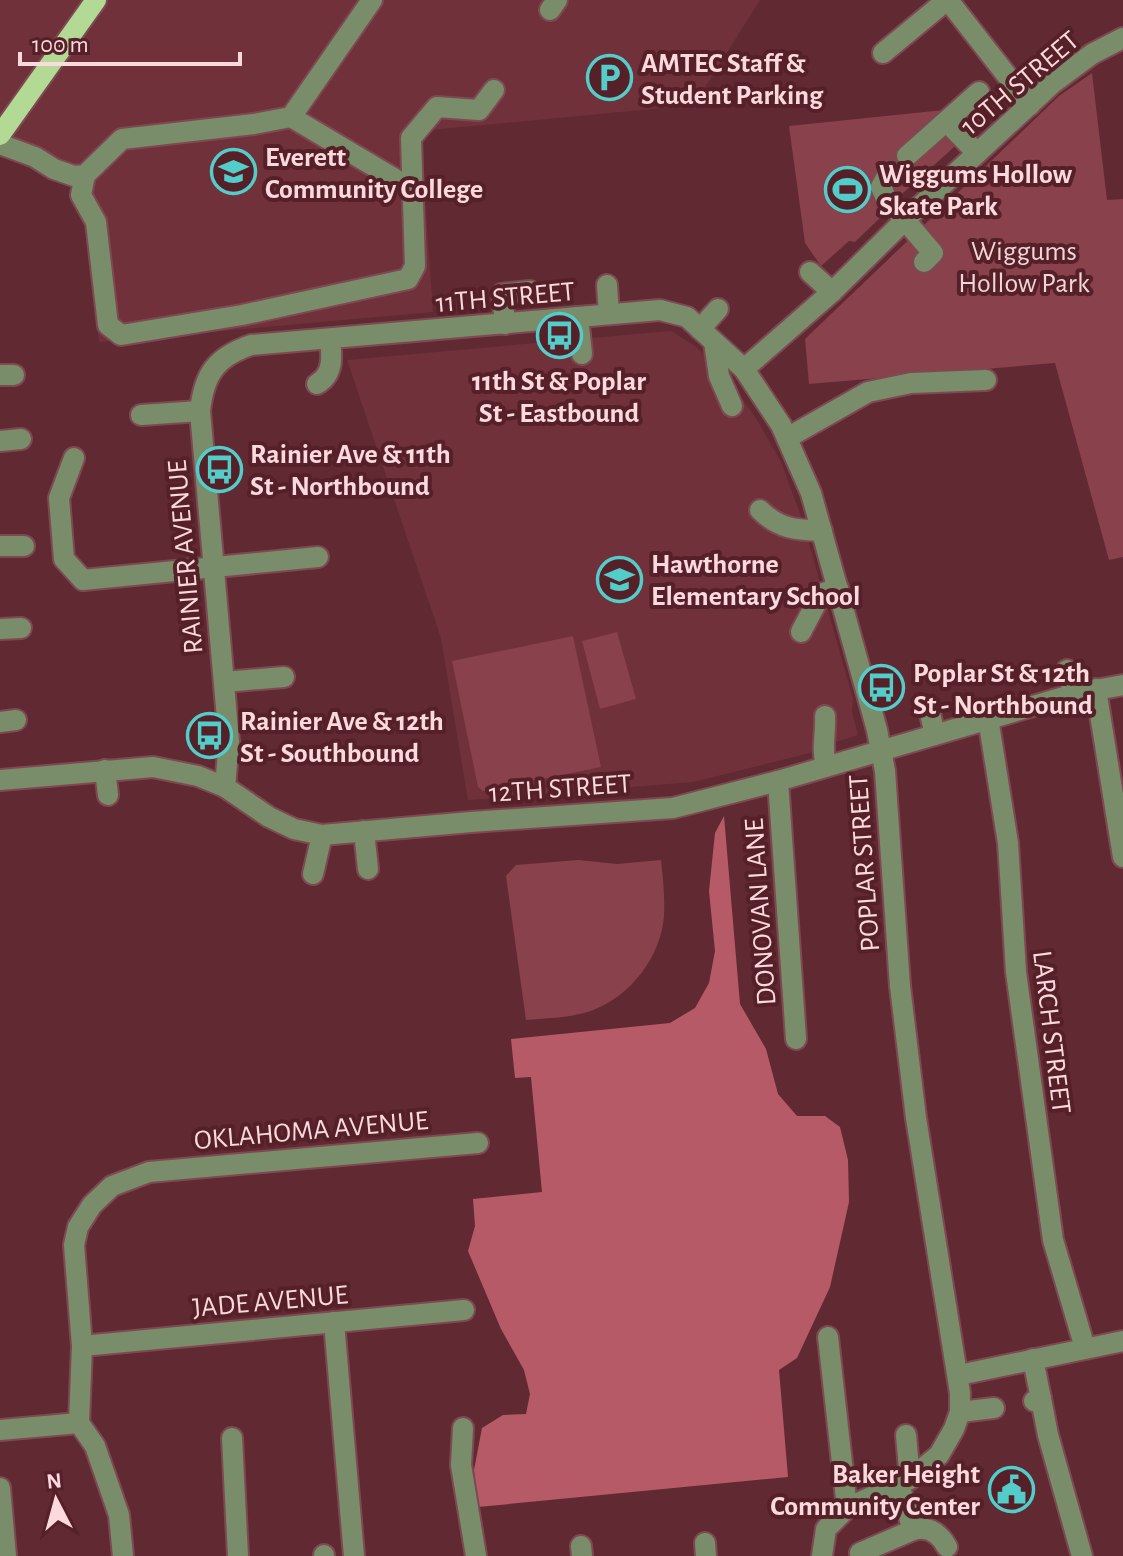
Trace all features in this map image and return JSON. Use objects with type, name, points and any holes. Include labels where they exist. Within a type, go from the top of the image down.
[{"type":"main road","points":[[0,135],[96,0]]},
{"type":"street","points":[[291,117],[372,0]]},
{"type":"street","points":[[883,53],[948,0],[1030,105]]},
{"type":"street","name":"10TH STREET","points":[[744,369],[832,292],[1030,105],[1092,54],[1123,38]]},
{"type":"street","points":[[412,189],[291,117],[122,139],[85,175],[81,195],[96,222],[108,325],[121,335],[148,332],[408,279],[415,266],[411,138],[437,107],[479,110],[494,90]]},
{"type":"street","points":[[907,156],[979,92]]},
{"type":"street","points":[[947,122],[977,153]]},
{"type":"street","points":[[0,144],[35,157],[54,169],[74,176],[85,175]]},
{"type":"street","points":[[890,171],[881,187],[886,198],[933,253],[924,262]]},
{"type":"street","points":[[810,272],[832,292]]},
{"type":"street","points":[[607,285],[609,314]]},
{"type":"street","points":[[505,324],[502,294],[530,291]]},
{"type":"street","points":[[718,309],[707,336],[732,406]]},
{"type":"street","name":"11TH STREET","points":[[251,345],[660,310],[687,317],[744,369]]},
{"type":"street","points":[[578,317],[582,354]]},
{"type":"street","points":[[317,384],[322,382],[330,367],[330,339]]},
{"type":"street","name":"RAINIER AVENUE","points":[[225,787],[229,741],[200,411],[202,392],[219,362],[232,352],[251,345]]},
{"type":"street","name":"POPLAR STREET","points":[[744,369],[787,438],[811,493],[882,750],[902,1001],[916,1118],[959,1375],[960,1412]]},
{"type":"street","points":[[787,438],[868,392],[911,383],[986,380]]},
{"type":"street","points":[[141,415],[200,411]]},
{"type":"street","points":[[0,441],[21,439]]},
{"type":"street","points":[[74,458],[59,498],[64,559],[83,589],[275,559],[318,557]]},
{"type":"street","points":[[760,510],[786,529],[822,531]]},
{"type":"street","points":[[0,546],[24,546]]},
{"type":"street","points":[[801,632],[821,594],[838,588]]},
{"type":"street","points":[[1067,670],[1074,694]]},
{"type":"street","points":[[224,682],[284,677]]},
{"type":"street","name":"12TH STREET","points":[[0,780],[105,770],[153,776],[198,776],[225,787],[269,817],[294,829],[322,835],[364,831],[387,821],[673,808],[778,781],[1074,694],[1123,685]]},
{"type":"street","points":[[1096,689],[1123,857]]},
{"type":"street","points":[[929,709],[935,735]]},
{"type":"street","points":[[825,716],[826,732],[821,748],[826,766]]},
{"type":"street","name":"LARCH STREET","points":[[988,718],[1008,843],[1016,972],[1053,1240],[1085,1348]]},
{"type":"street","points":[[105,770],[108,795]]},
{"type":"street","name":"DONOVAN LANE","points":[[778,781],[796,1039]]},
{"type":"street","points":[[364,831],[368,869]]},
{"type":"street","points":[[313,874],[322,835]]},
{"type":"street","name":"OKLAHOMA AVENUE","points":[[79,1423],[82,1346],[74,1245],[78,1227],[92,1205],[112,1186],[149,1172],[478,1143]]},
{"type":"street","name":"JADE AVENUE","points":[[82,1346],[464,1310]]},
{"type":"street","points":[[334,1322],[354,1556]]},
{"type":"street","points":[[828,1337],[847,1508]]},
{"type":"street","points":[[959,1375],[1123,1341]]},
{"type":"street","points":[[1033,1359],[1038,1400],[1082,1556]]},
{"type":"street","points":[[822,1556],[826,1529],[847,1508],[904,1482],[939,1455],[960,1412],[994,1408]]},
{"type":"street","points":[[0,1430],[79,1423],[95,1446],[119,1515],[123,1556]]},
{"type":"street","points":[[463,1428],[461,1465],[476,1556]]},
{"type":"street","points":[[906,1435],[904,1482],[913,1530]]},
{"type":"street","points":[[232,1438],[238,1556]]},
{"type":"street","points":[[0,1488],[6,1556]]},
{"type":"street","points":[[860,1553],[913,1530],[932,1530],[947,1547]]},
{"type":"shaded area","name":"Everett Community College","points":[[0,0],[760,0],[694,105],[420,131],[433,312],[99,342],[87,223],[70,183],[40,167],[0,124]]},
{"type":"shaded area","name":"Hawthorne Elementary School","points":[[671,331],[695,346],[727,377],[781,462],[802,519],[853,699],[852,712],[858,735],[836,742],[834,747],[693,782],[468,800],[441,638],[347,360]]},
{"type":"shaded area","points":[[724,816],[740,1004],[766,1049],[778,1094],[797,1116],[825,1116],[840,1127],[848,1160],[849,1202],[830,1287],[797,1358],[779,1370],[788,1477],[478,1507],[474,1470],[482,1428],[503,1415],[526,1414],[530,1394],[524,1370],[501,1329],[468,1251],[475,1226],[473,1199],[542,1192],[531,1077],[515,1078],[511,1039],[670,1023],[695,1008],[709,983],[715,951],[709,891],[715,833]]},
{"type":"green space","name":"Wiggums Hollow Park","points":[[1092,73],[1107,200],[1123,199],[1123,557],[1109,560],[1055,363],[809,384],[805,339],[1059,96]]},
{"type":"green space","name":"Wiggums Hollow Park","points":[[1002,104],[884,210],[884,214],[855,242],[849,241],[821,266],[805,243],[789,126]]},
{"type":"green space","points":[[617,632],[636,699],[600,709],[582,641]]},
{"type":"green space","points":[[573,636],[601,767],[483,791],[478,787],[452,661]]},
{"type":"green space","points":[[578,860],[617,864],[661,860],[664,895],[662,931],[642,973],[607,1004],[577,1015],[526,1020],[506,876],[516,865]]},
{"type":"place","name":"AMTEC Staff & Student Parking","points":[[610,78]]},
{"type":"place","name":"Everett Community College","points":[[234,172]]},
{"type":"place","name":"Wiggums Hollow Skate Park","points":[[848,189]]},
{"type":"place","name":"11th St & Poplar St - Eastbound","points":[[559,336]]},
{"type":"place","name":"Rainier Ave & 11th St - Northbound","points":[[219,469]]},
{"type":"place","name":"Hawthorne Elementary School","points":[[620,579]]},
{"type":"place","name":"Poplar St & 12th St - Northbound","points":[[882,688]]},
{"type":"place","name":"Rainier Ave & 12th St - Southbound","points":[[209,736]]},
{"type":"place","name":"Baker Height Community Center","points":[[1011,1489]]}]
